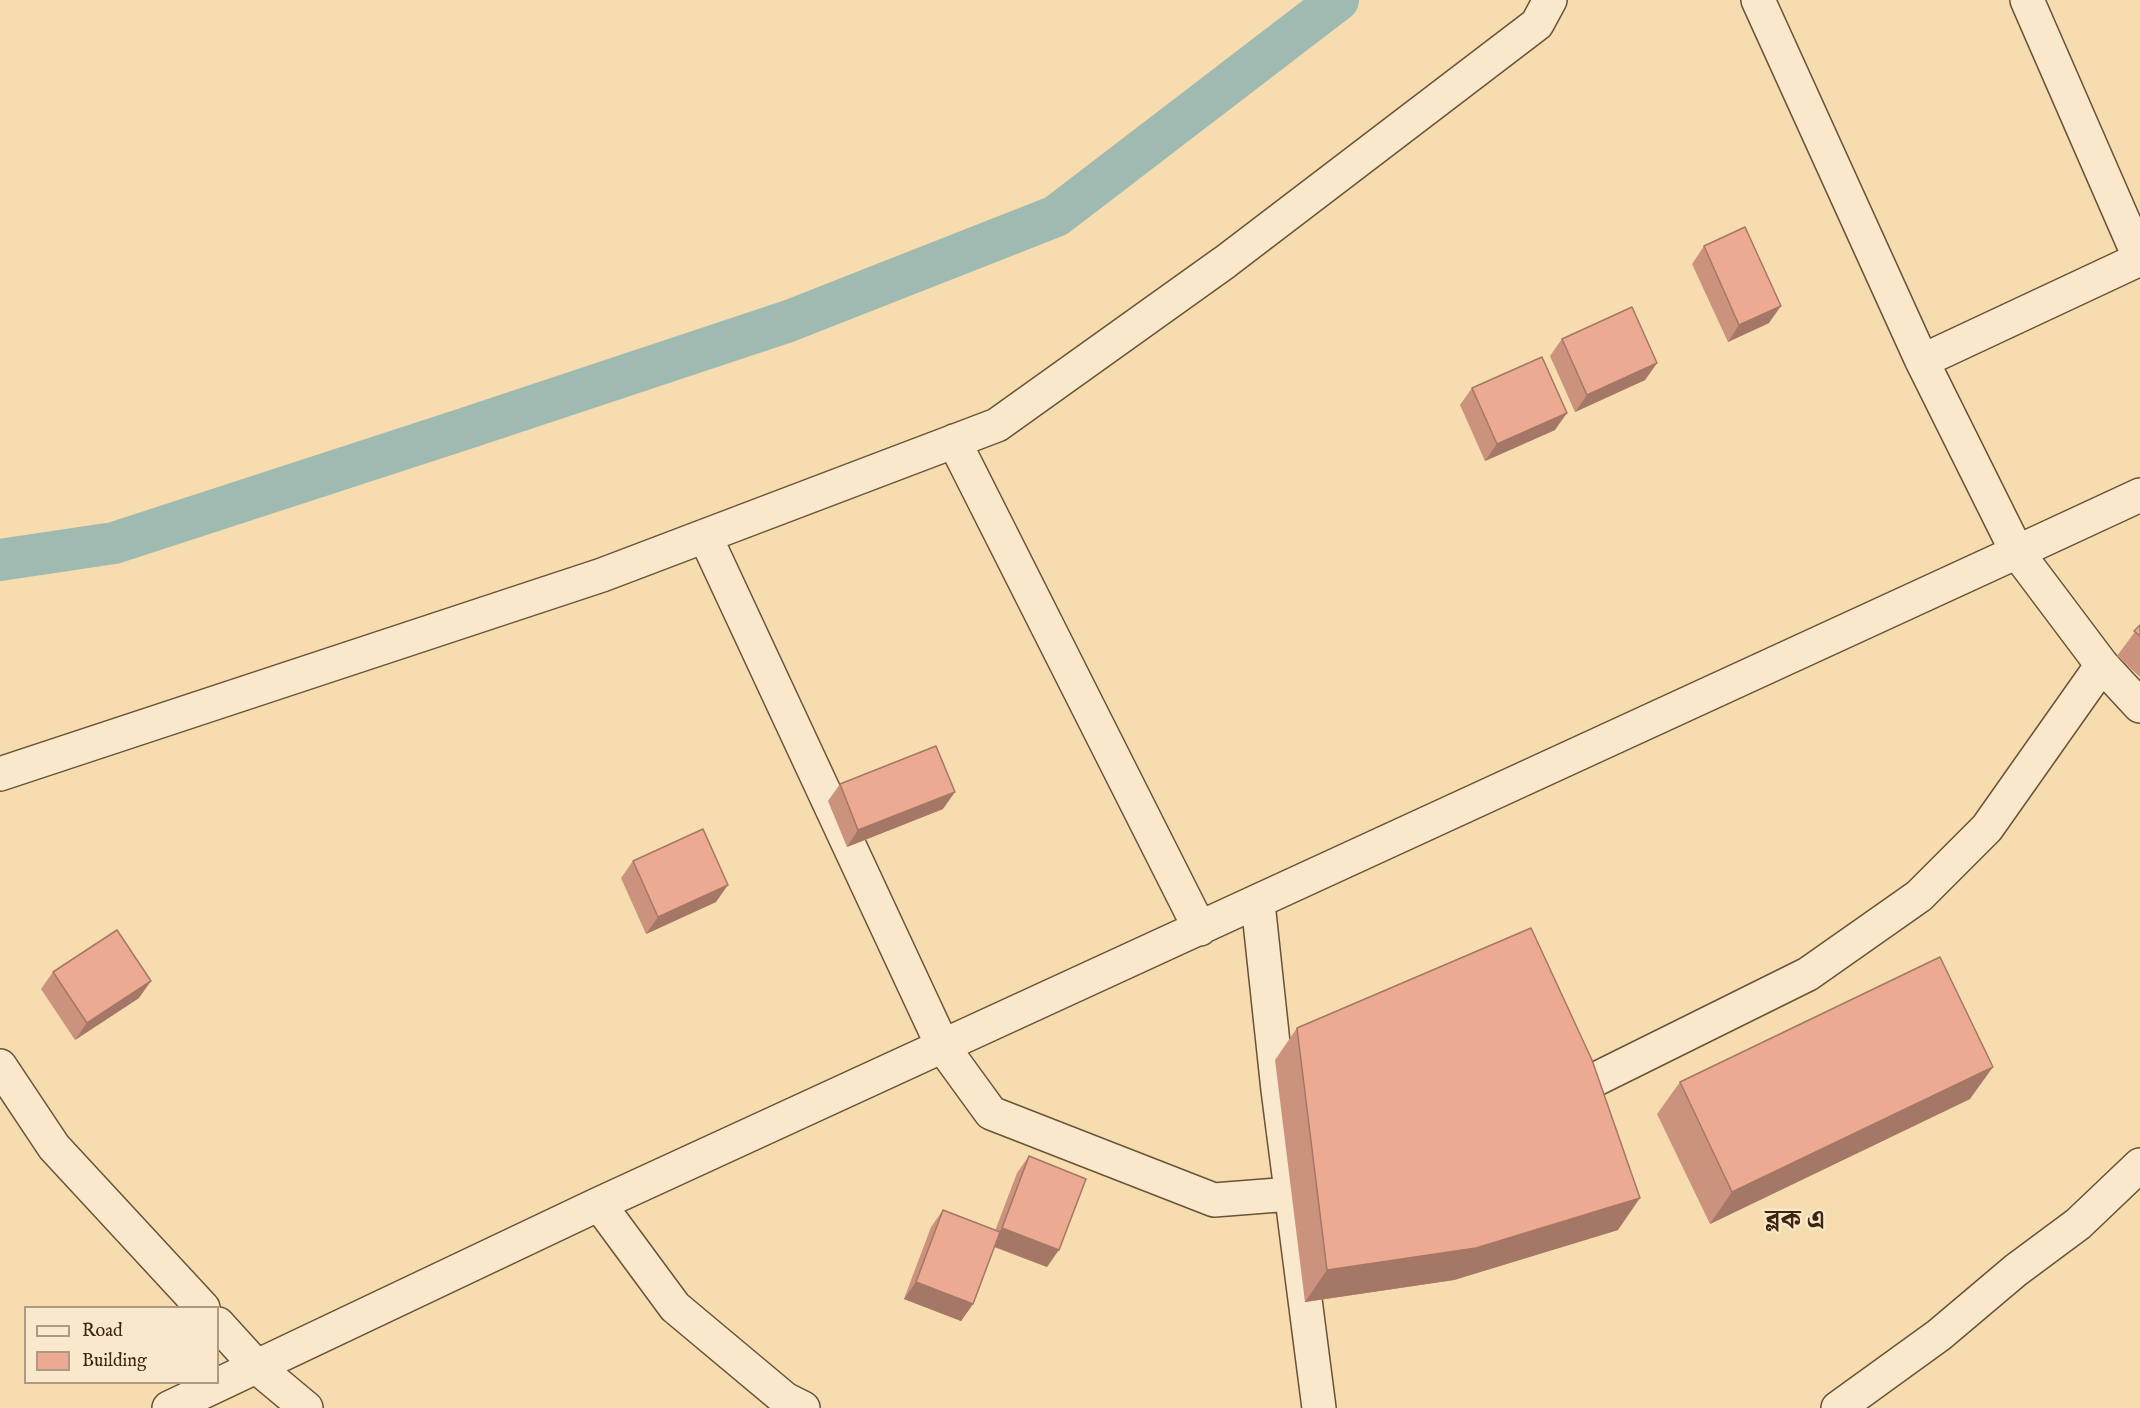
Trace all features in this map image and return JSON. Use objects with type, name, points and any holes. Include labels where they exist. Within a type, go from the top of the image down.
[{"type":"street","points":[[0,774],[602,575],[997,425],[1225,262],[1537,24],[1550,0]]},
{"type":"street","points":[[1758,0],[1922,361],[2017,552],[2102,664],[2140,706]]},
{"type":"street","points":[[1922,361],[2140,259],[2027,0]]},
{"type":"street","points":[[954,441],[1200,929]]},
{"type":"street","points":[[169,1408],[258,1368],[599,1204],[1258,903],[2140,495]]},
{"type":"street","points":[[705,536],[943,1047],[991,1113],[1214,1200],[1291,1194]]},
{"type":"street","points":[[1570,1092],[1808,974],[1919,896],[1987,828],[2102,664]]},
{"type":"street","points":[[1258,903],[1291,1194],[1319,1408]]},
{"type":"street","points":[[0,1066],[54,1147],[201,1306]]},
{"type":"street","points":[[1838,1408],[1939,1335],[2016,1270],[2078,1224],[2140,1166]]},
{"type":"street","points":[[599,1204],[675,1307],[785,1399],[803,1408]]},
{"type":"street","points":[[219,1325],[258,1368],[306,1408]]},
{"type":"building","points":[[1745,227],[1781,306],[1739,325],[1704,246]]},
{"type":"building","points":[[1632,307],[1657,363],[1587,395],[1562,339]]},
{"type":"building","points":[[1542,357],[1567,413],[1497,444],[1472,388]]},
{"type":"building","points":[[2140,625],[2140,636],[2134,631]]},
{"type":"building","points":[[936,746],[955,792],[858,830],[840,784]]},
{"type":"building","points":[[703,829],[728,885],[658,917],[633,861]]},
{"type":"building","points":[[1531,928],[1592,1060],[1640,1198],[1476,1248],[1327,1270],[1297,1028]]},
{"type":"building","points":[[117,930],[151,981],[87,1023],[53,972]]},
{"type":"building","points":[[1940,957],[1993,1067],[1732,1192],[1680,1082]]},
{"type":"building","points":[[1029,1156],[1086,1179],[1059,1250],[1002,1228]]},
{"type":"building","points":[[943,1210],[1000,1232],[973,1304],[916,1282]]},
{"type":"waterway","points":[[0,560],[114,543],[464,429],[789,321],[1056,216],[1338,0]]},
{"type":"district","name":"ব্লক এ","points":[[1795,1222]]}]
